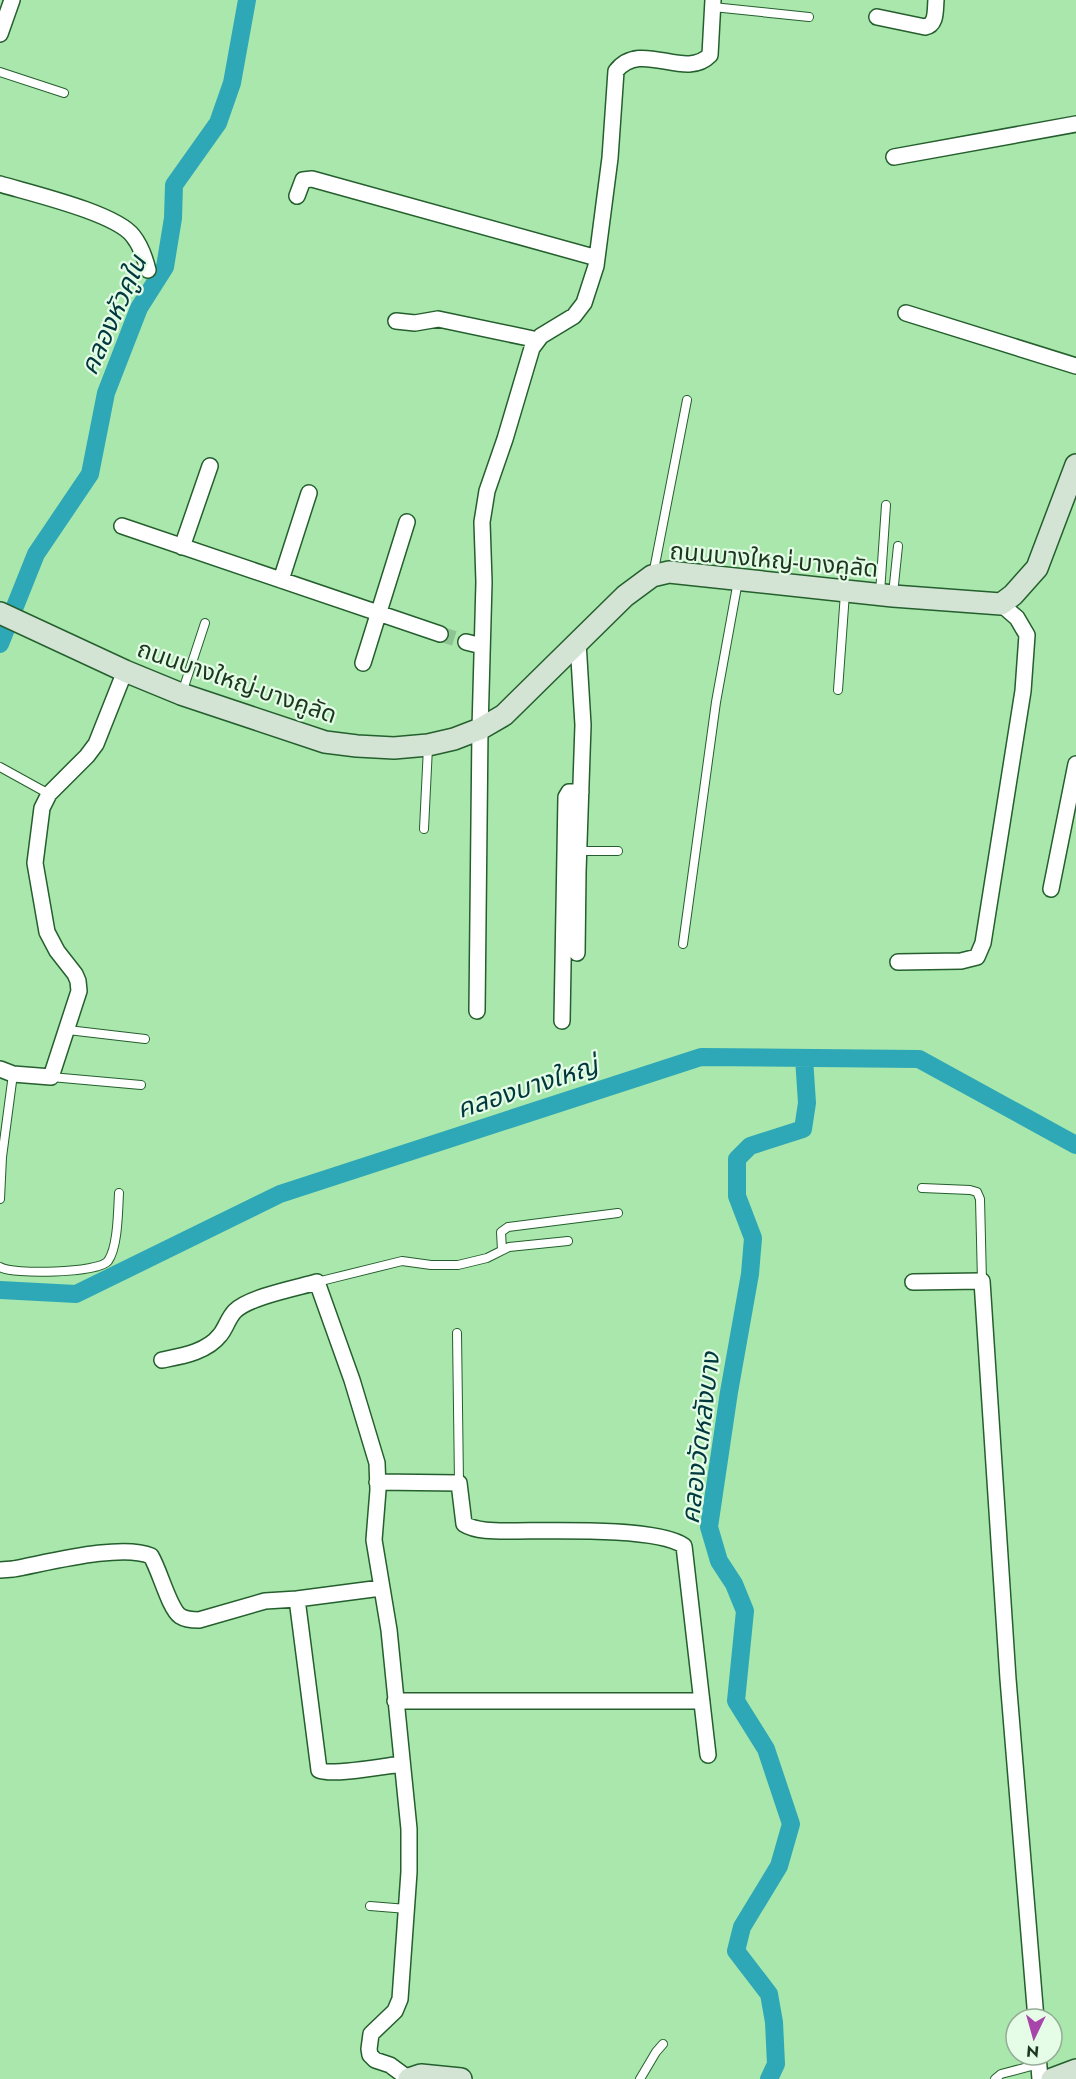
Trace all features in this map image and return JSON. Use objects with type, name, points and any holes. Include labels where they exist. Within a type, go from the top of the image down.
[{"type":"street","points":[[0,34],[12,0]]},
{"type":"street","points":[[877,17],[929,27],[933,23],[936,0]]},
{"type":"street","points":[[477,1011],[484,582],[482,522],[487,491],[506,439],[532,348],[541,336],[574,316],[584,303],[597,258],[610,158],[616,71],[624,61],[637,57],[688,63],[704,61],[710,55],[713,4]]},
{"type":"street","points":[[894,157],[1076,124]]},
{"type":"street","points":[[297,196],[303,180],[312,179],[597,258]]},
{"type":"street","points":[[0,184],[109,218],[132,234],[143,252],[148,270]]},
{"type":"street","points":[[906,313],[1076,366]]},
{"type":"street","points":[[396,321],[415,323],[438,319],[538,340]]},
{"type":"street","points":[[898,963],[961,961],[977,957],[983,943],[1023,691],[1027,635],[1017,618],[1001,604],[1019,589],[1037,568],[1076,465]]},
{"type":"street","points":[[182,547],[210,466]]},
{"type":"street","points":[[281,580],[309,493]]},
{"type":"street","points":[[363,663],[406,522]]},
{"type":"street","points":[[122,526],[440,634]]},
{"type":"street","name":"ถนนบางใหญ่-บางคูลัด","points":[[0,612],[125,671],[181,694],[325,742],[394,748],[454,740],[504,715],[625,596],[652,576],[669,572],[886,595],[1001,604]]},
{"type":"street","points":[[466,642],[482,646]]},
{"type":"street","points":[[577,953],[583,725],[578,642]]},
{"type":"street","points":[[6,1072],[51,1077],[68,1030],[79,991],[78,981],[47,932],[34,863],[42,808],[49,794],[96,744],[125,671]]},
{"type":"street","points":[[1051,889],[1076,764]]},
{"type":"street","points":[[562,1021],[566,797],[569,792],[581,792]]},
{"type":"street","points":[[913,1282],[982,1281],[1008,1679],[1035,2007]]},
{"type":"street","points":[[162,1360],[187,1354],[213,1343],[221,1335],[234,1312],[246,1304],[317,1282],[370,1435],[377,1462],[374,1540],[388,1630],[409,1829],[407,1909],[398,2006],[395,2012],[371,2034],[369,2049],[370,2055],[375,2060],[390,2065],[409,2079],[421,2075],[449,2078]]},
{"type":"street","points":[[377,1482],[459,1484],[464,1524],[470,1528],[633,1534],[675,1539],[684,1546],[708,1755]]},
{"type":"street","points":[[0,1570],[112,1552],[130,1551],[151,1556],[173,1608],[180,1616],[188,1620],[199,1620],[265,1601],[381,1588]]},
{"type":"street","points":[[297,1599],[318,1770],[335,1772],[401,1764]]},
{"type":"street","points":[[395,1701],[702,1701]]},
{"type":"street","points":[[1042,2069],[1076,2070]]},
{"type":"lane","points":[[713,4],[809,17]]},
{"type":"lane","points":[[0,72],[64,93]]},
{"type":"lane","points":[[652,576],[687,400]]},
{"type":"lane","points":[[886,505],[886,595]]},
{"type":"lane","points":[[886,595],[898,546]]},
{"type":"lane","points":[[683,944],[716,702],[738,579]]},
{"type":"lane","points":[[838,690],[845,591]]},
{"type":"lane","points":[[181,694],[205,623]]},
{"type":"lane","points":[[424,829],[428,745]]},
{"type":"lane","points":[[0,767],[49,794]]},
{"type":"lane","points":[[579,851],[618,851]]},
{"type":"lane","points":[[68,1030],[145,1039]]},
{"type":"lane","points":[[0,1198],[6,1072]]},
{"type":"lane","points":[[51,1077],[141,1085]]},
{"type":"lane","points":[[922,1188],[977,1192],[980,1199],[982,1281]]},
{"type":"lane","points":[[0,1267],[6,1271],[40,1272],[98,1268],[106,1263],[111,1255],[117,1225],[119,1193]]},
{"type":"lane","points":[[502,1250],[501,1232],[508,1227],[618,1213]]},
{"type":"lane","points":[[317,1282],[402,1261],[439,1266],[458,1265],[521,1244],[568,1241]]},
{"type":"lane","points":[[458,1333],[459,1484]]},
{"type":"lane","points":[[370,1906],[407,1909]]},
{"type":"lane","points":[[640,2079],[663,2044]]},
{"type":"lane","points":[[996,2079],[1001,2074],[1042,2069]]},
{"type":"waterway","name":"คลองหัวคูใน","points":[[0,644],[36,554],[90,474],[106,393],[139,308],[165,267],[173,218],[174,185],[218,123],[232,83],[247,0]]},
{"type":"waterway","name":"คลองบางใหญ่","points":[[0,1290],[76,1294],[280,1194],[701,1057],[919,1059],[1076,1145]]},
{"type":"waterway","name":"คลองวัดหลังบาง","points":[[769,2079],[776,2064],[774,2022],[769,1994],[736,1951],[742,1927],[779,1866],[791,1824],[766,1749],[736,1701],[745,1611],[734,1584],[719,1561],[709,1527],[729,1392],[750,1274],[753,1238],[737,1196],[737,1159],[750,1146],[803,1129],[807,1103],[804,1058]]},
{"type":"tunnel","points":[[440,634],[466,642]]}]
